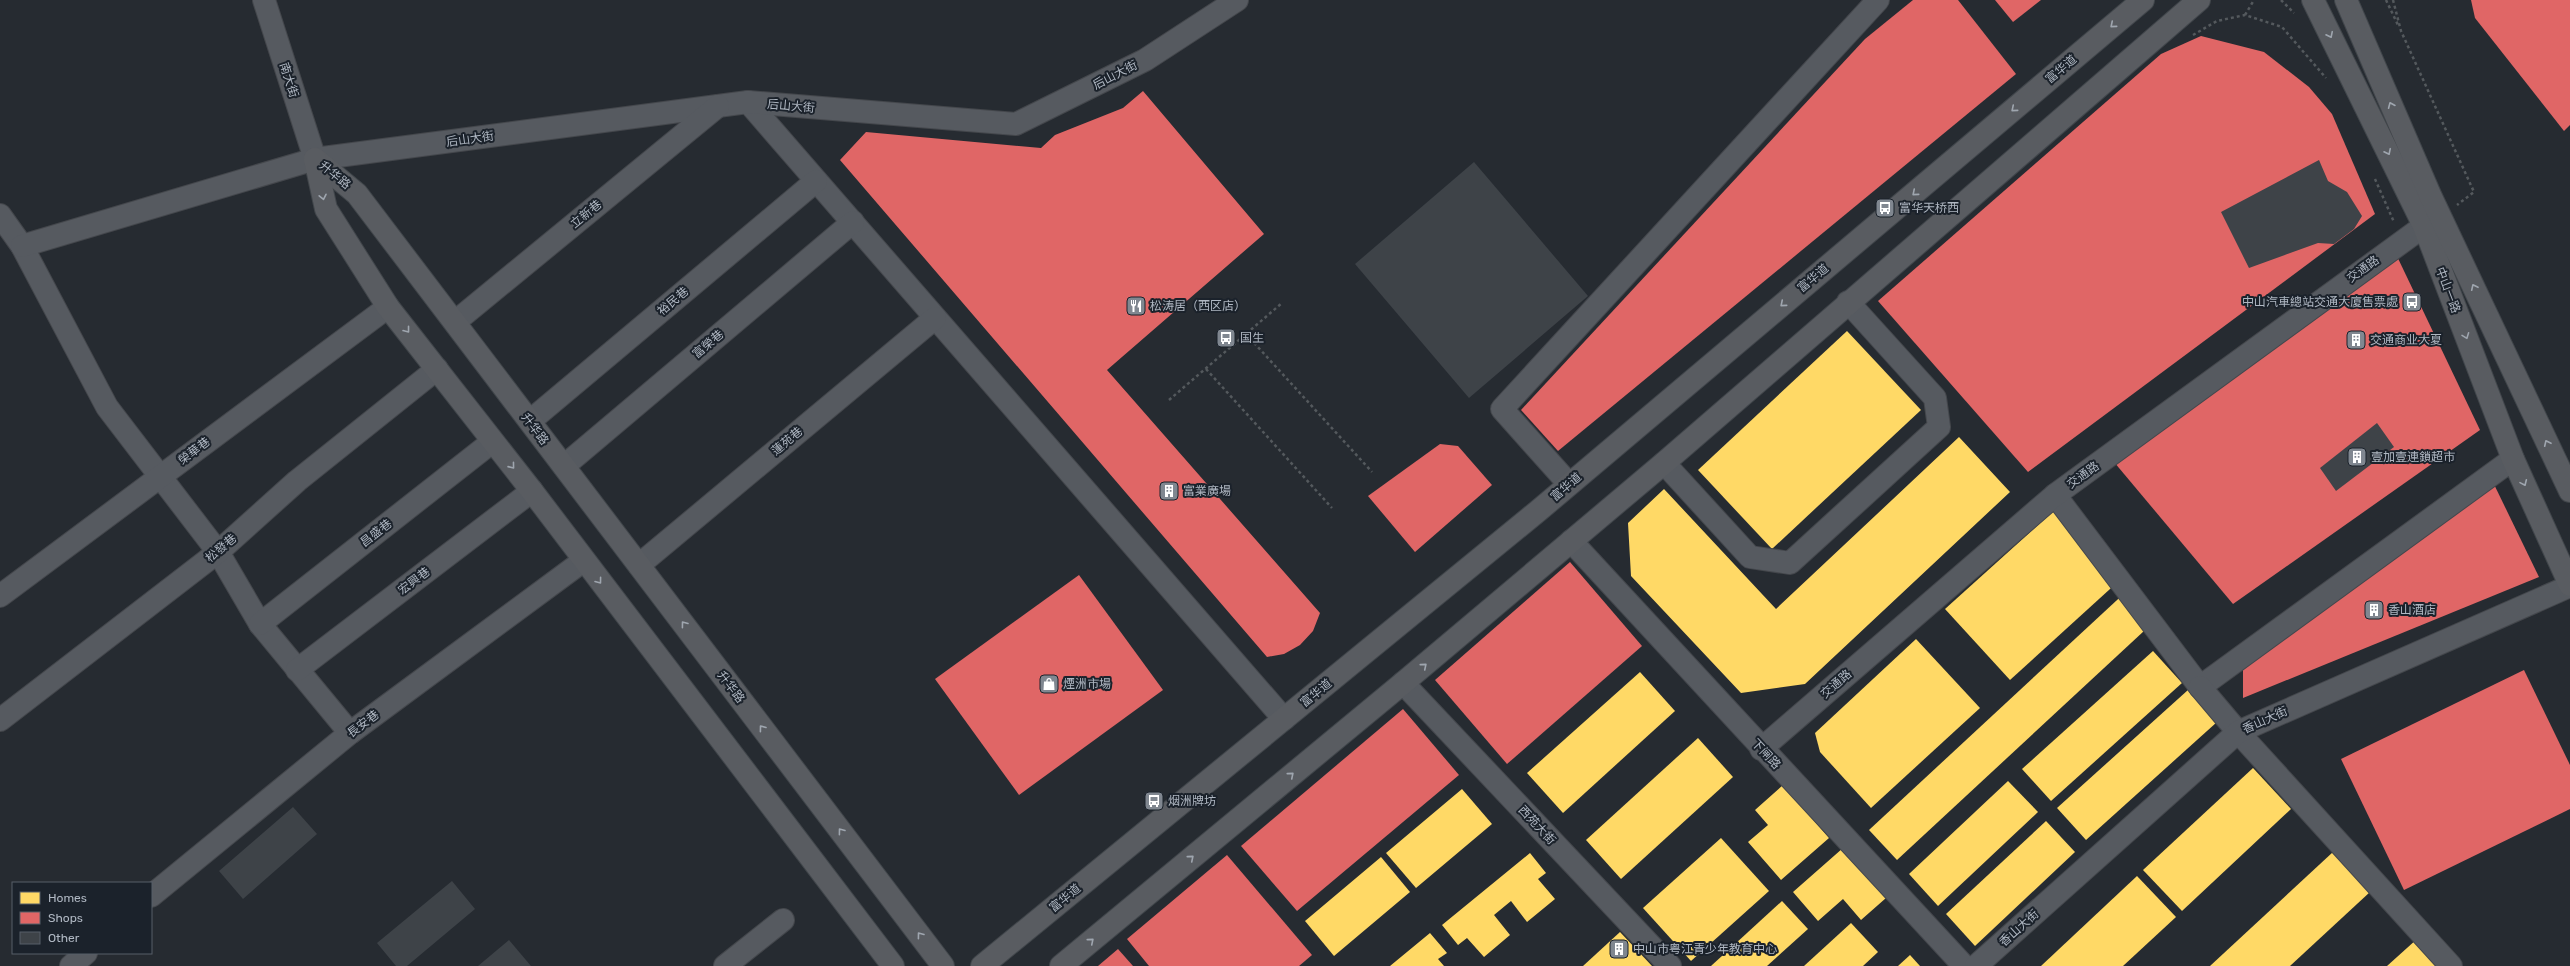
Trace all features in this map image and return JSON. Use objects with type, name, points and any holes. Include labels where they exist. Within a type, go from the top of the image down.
[{"type":"main road","name":"富华道","points":[[982,966],[1569,484],[2143,0]]},
{"type":"main road","points":[[1061,966],[1403,683],[1664,463],[1848,302],[2199,0]]},
{"type":"main road","name":"中山一路","points":[[2313,0],[2432,222],[2570,491]]},
{"type":"main road","name":"中山一路","points":[[2346,0],[2432,222],[2513,459],[2570,586]]},
{"type":"main road","name":"升华路","points":[[315,159],[326,209],[388,307],[492,442],[532,491],[583,561],[892,966]]},
{"type":"main road","name":"升华路","points":[[315,159],[357,194],[943,966]]},
{"type":"street","name":"南大街","points":[[264,0],[315,159]]},
{"type":"street","name":"后山大街","points":[[22,246],[315,159],[748,102],[1016,124],[1145,60],[1238,0]]},
{"type":"street","points":[[1569,484],[1502,409],[1878,0]]},
{"type":"street","points":[[748,102],[1284,719]]},
{"type":"street","name":"立新巷","points":[[455,322],[718,106]]},
{"type":"street","name":"裕民巷","points":[[530,421],[816,181]]},
{"type":"street","points":[[0,215],[22,246],[107,407],[218,552],[260,624],[296,670],[350,733]]},
{"type":"street","name":"富榮巷","points":[[564,466],[852,222]]},
{"type":"street","name":"交通路","points":[[1762,749],[2055,494],[2432,222]]},
{"type":"street","points":[[1664,463],[1750,557],[1790,563],[1939,427],[1935,398],[1848,302]]},
{"type":"street","name":"榮華巷","points":[[0,596],[388,307]]},
{"type":"street","name":"蓮苑巷","points":[[639,565],[936,318]]},
{"type":"street","name":"松發巷","points":[[0,720],[218,552],[297,481],[437,369]]},
{"type":"street","name":"昌盛巷","points":[[260,624],[492,442]]},
{"type":"street","points":[[2200,687],[2513,459]]},
{"type":"street","name":"宏興巷","points":[[296,670],[532,491]]},
{"type":"street","points":[[2055,494],[2200,687],[2238,732],[2451,966]]},
{"type":"street","name":"下闸路","points":[[1571,541],[1964,966]]},
{"type":"street","name":"長安巷","points":[[152,895],[350,733],[583,561]]},
{"type":"street","name":"香山大街","points":[[1976,966],[2238,732],[2570,586]]},
{"type":"street","name":"西苑大街","points":[[1403,683],[1670,966]]},
{"type":"street","points":[[725,966],[783,920]]},
{"type":"street","points":[[71,966],[85,954]]},
{"type":"path","points":[[2245,15],[2254,0]]},
{"type":"path","points":[[2386,0],[2474,192],[2432,222]]},
{"type":"path","points":[[2393,0],[2401,31]]},
{"type":"path","points":[[2166,29],[2186,39],[2217,21],[2245,15],[2282,27],[2328,80]]},
{"type":"path","points":[[1169,400],[1282,303]]},
{"type":"path","points":[[1246,334],[1372,472]]},
{"type":"path","points":[[1206,369],[1332,508]]},
{"type":"building: Homes","points":[[1847,331],[1921,410],[1772,549],[1698,470]]},
{"type":"building: Homes","points":[[1959,437],[2010,492],[1805,684],[1741,693],[1631,576],[1628,523],[1664,489],[1776,609]]},
{"type":"building: Homes","points":[[2057,508],[2121,579],[2010,680],[1945,609]]},
{"type":"building: Homes","points":[[2130,588],[2158,618],[1897,860],[1869,830]]},
{"type":"building: Homes","points":[[1916,639],[1980,708],[1871,808],[1820,752],[1815,733]]},
{"type":"building: Homes","points":[[2153,651],[2182,683],[2051,801],[2022,769]]},
{"type":"building: Homes","points":[[1640,672],[1675,711],[1563,813],[1527,773]]},
{"type":"building: Homes","points":[[2188,690],[2217,722],[2086,840],[2057,808]]},
{"type":"building: Homes","points":[[1698,738],[1733,777],[1621,879],[1586,840]]},
{"type":"building: Homes","points":[[2253,768],[2291,809],[2182,911],[2143,870]]},
{"type":"building: Homes","points":[[2008,781],[2038,812],[1938,906],[1909,874]]},
{"type":"building: Homes","points":[[1783,785],[1829,838],[1781,880],[1748,842],[1768,825],[1755,810]]},
{"type":"building: Homes","points":[[1462,789],[1492,824],[1416,888],[1386,853]]},
{"type":"building: Homes","points":[[2046,821],[2075,852],[1975,946],[1946,914]]},
{"type":"building: Homes","points":[[1721,838],[1769,891],[1691,961],[1643,908]]},
{"type":"building: Homes","points":[[1843,848],[1886,898],[1861,920],[1843,899],[1818,921],[1793,892]]},
{"type":"building: Homes","points":[[2333,852],[2370,892],[2290,966],[2210,966]]},
{"type":"building: Homes","points":[[1530,853],[1546,873],[1538,879],[1555,899],[1527,922],[1511,901],[1494,915],[1510,935],[1484,957],[1467,938],[1458,945],[1442,925]]},
{"type":"building: Homes","points":[[1381,857],[1410,892],[1334,956],[1305,921]]},
{"type":"building: Homes","points":[[2137,876],[2176,917],[2123,966],[2041,966]]},
{"type":"building: Homes","points":[[1782,901],[1808,929],[1767,966],[1711,966]]},
{"type":"building: Homes","points":[[1851,923],[1878,952],[1863,966],[1804,966]]},
{"type":"building: Homes","name":"中山市粤江青少年教育中心","points":[[1620,932],[1652,966],[1583,966]]},
{"type":"building: Homes","points":[[1430,933],[1447,953],[1438,959],[1444,966],[1390,966]]},
{"type":"building: Homes","points":[[2417,939],[2442,966],[2387,966]]},
{"type":"building: Homes","points":[[1910,955],[1920,966],[1898,966]]},
{"type":"building: Shops","points":[[1913,0],[1958,0],[2016,74],[1558,451],[1521,410],[1865,39]]},
{"type":"building: Shops","points":[[1995,0],[2041,0],[2013,22]]},
{"type":"building: Shops","points":[[2471,0],[2570,0],[2570,125],[2564,131],[2475,18]]},
{"type":"building: Shops","points":[[2201,36],[2264,52],[2309,87],[2332,114],[2375,214],[2028,472],[1878,301],[2161,54]]},
{"type":"building: Shops","name":"富業廣場","points":[[1143,91],[1264,234],[1107,370],[1320,613],[1313,631],[1300,645],[1284,654],[1267,657],[840,160],[866,132],[1041,148],[1055,135],[1123,108]]},
{"type":"building: Shops","name":"交通商业大夏","points":[[2394,250],[2480,430],[2233,604],[2114,462]]},
{"type":"building: Shops","points":[[1440,444],[1458,446],[1492,485],[1415,552],[1368,496]]},
{"type":"building: Shops","name":"香山酒店","points":[[2489,474],[2539,577],[2243,698],[2243,643]]},
{"type":"building: Shops","points":[[1570,562],[1642,646],[1507,764],[1435,680]]},
{"type":"building: Shops","name":"煙洲市場","points":[[1079,575],[1163,690],[1019,795],[935,679]]},
{"type":"building: Shops","points":[[2524,670],[2570,765],[2570,809],[2404,890],[2341,759]]},
{"type":"building: Shops","points":[[1403,709],[1459,775],[1297,911],[1241,846]]},
{"type":"building: Shops","points":[[1227,855],[1312,955],[1299,966],[1149,966],[1127,939]]},
{"type":"building: Shops","points":[[1118,949],[1133,966],[1098,966]]},
{"type":"building: Other","points":[[2319,160],[2328,181],[2347,192],[2362,216],[2354,229],[2334,244],[2318,243],[2249,268],[2221,212]]},
{"type":"building: Other","points":[[1474,162],[1588,296],[1469,398],[1355,264]]},
{"type":"building: Other","name":"壹加壹連鎖超市","points":[[2377,423],[2394,447],[2336,491],[2320,468]]},
{"type":"building: Other","points":[[293,807],[317,834],[243,899],[219,871]]},
{"type":"building: Other","points":[[452,881],[475,909],[407,966],[396,966],[377,943]]},
{"type":"building: Other","points":[[509,940],[531,966],[478,966]]},
{"type":"place","name":"富华天桥西","points":[[1885,208]]},
{"type":"place","name":"中山汽車總站交通大廈售票處","points":[[2412,302]]},
{"type":"place","name":"松涛居（西区店）","points":[[1136,306]]},
{"type":"place","name":"国生","points":[[1226,338]]},
{"type":"place","name":"交通商业大夏","points":[[2356,340]]},
{"type":"place","name":"壹加壹連鎖超市","points":[[2357,457]]},
{"type":"place","name":"富業廣場","points":[[1169,491]]},
{"type":"place","name":"香山酒店","points":[[2374,610]]},
{"type":"place","name":"煙洲市場","points":[[1049,684]]},
{"type":"place","name":"烟洲牌坊","points":[[1154,801]]},
{"type":"place","name":"中山市粤江青少年教育中心","points":[[1619,949]]}]
